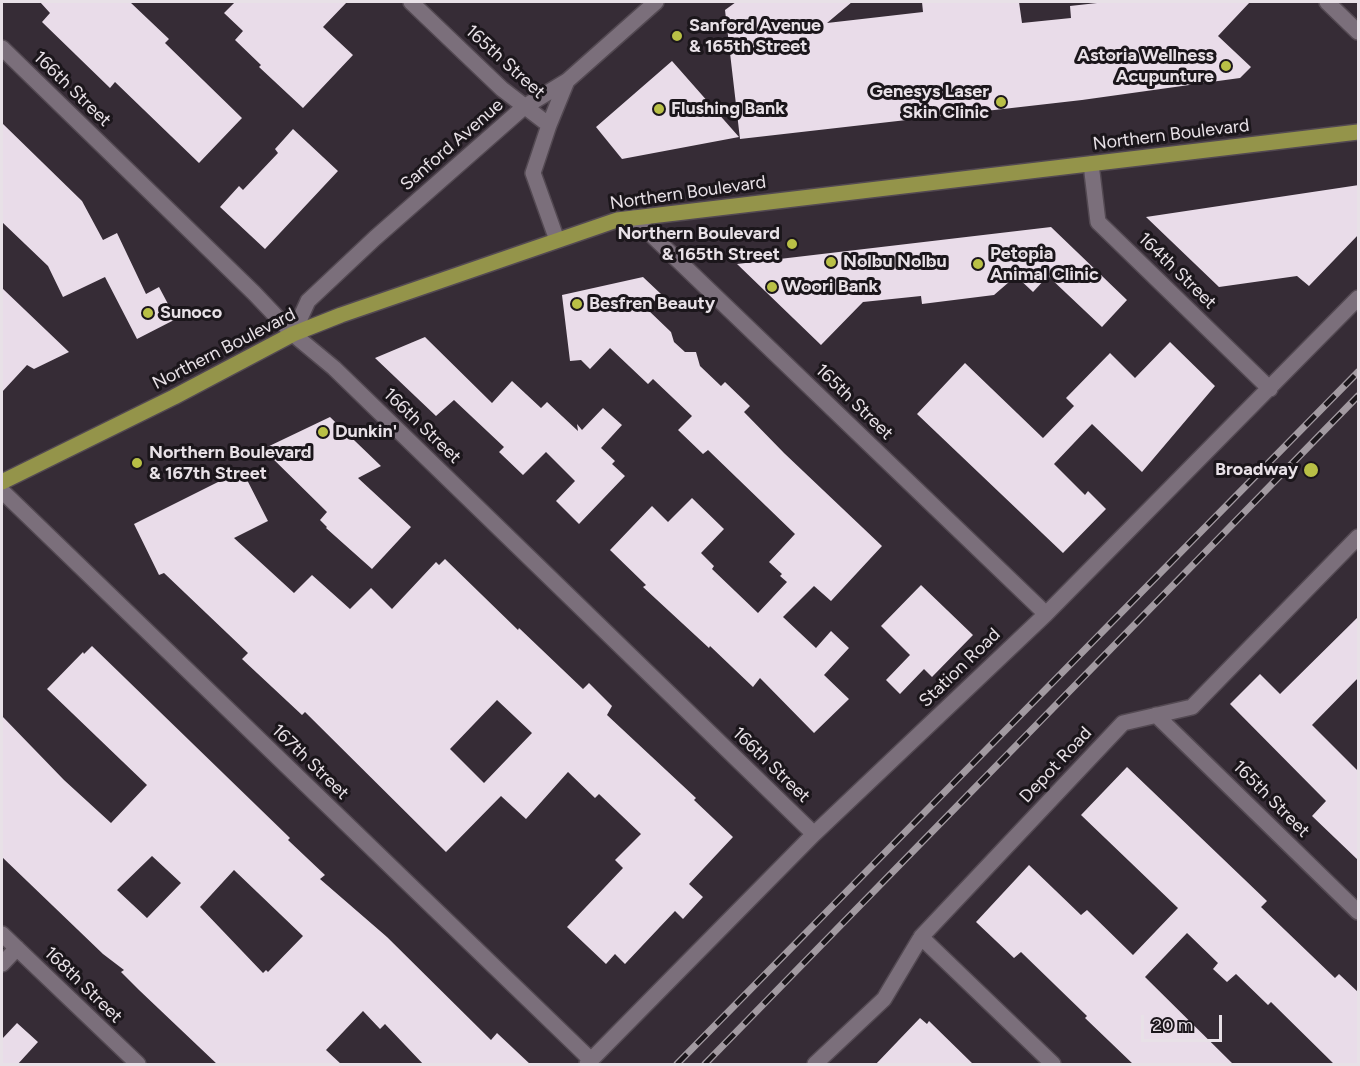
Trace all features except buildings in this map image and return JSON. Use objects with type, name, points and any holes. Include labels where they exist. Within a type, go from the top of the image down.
[{"type":"main road","name":"Northern Boulevard","points":[[2,482],[174,397],[293,334],[335,317],[617,219],[1359,132]]},
{"type":"street","name":"165th Street","points":[[411,2],[502,89],[549,125]]},
{"type":"street","name":"Sanford Avenue","points":[[293,334],[308,301],[375,238],[524,107],[567,81],[656,2]]},
{"type":"street","points":[[1327,2],[1359,32]]},
{"type":"street","name":"166th Street","points":[[2,48],[254,293],[293,334],[334,368],[814,834]]},
{"type":"street","points":[[557,240],[533,173],[567,81]]},
{"type":"street","name":"164th Street","points":[[1091,164],[1098,222],[1270,389]]},
{"type":"street","name":"165th Street","points":[[634,218],[1046,614]]},
{"type":"street","name":"Station Road","points":[[589,1062],[814,834],[1046,614],[1359,298]]},
{"type":"street","name":"167th Street","points":[[2,491],[589,1062]]},
{"type":"street","name":"Depot Road","points":[[815,1065],[884,999],[921,938],[1123,723],[1192,707],[1359,537]]},
{"type":"street","name":"165th Street","points":[[1156,715],[1359,912]]},
{"type":"street","name":"168th Street","points":[[2,933],[138,1065]]},
{"type":"street","points":[[921,938],[1053,1065]]},
{"type":"street","points":[[2,964],[17,948]]},
{"type":"railway","points":[[677,1064],[1358,372]]},
{"type":"railway","points":[[705,1064],[1358,396]]},
{"type":"place","name":"Sanford Avenue & 165th Street","points":[[677,36]]},
{"type":"place","name":"Astoria Wellness Acupunture","points":[[1226,66]]},
{"type":"place","name":"Genesys Laser Skin Clinic","points":[[1001,102]]},
{"type":"place","name":"Flushing Bank","points":[[659,109]]},
{"type":"place","name":"Northern Boulevard & 165th Street","points":[[792,244]]},
{"type":"place","name":"Nolbu Nolbu","points":[[831,262]]},
{"type":"place","name":"Petopia Animal Clinic","points":[[978,264]]},
{"type":"place","name":"Woori Bank","points":[[772,287]]},
{"type":"place","name":"Besfren Beauty","points":[[577,304]]},
{"type":"place","name":"Sunoco","points":[[148,313]]},
{"type":"place","name":"Dunkin'","points":[[323,432]]},
{"type":"place","name":"Northern Boulevard & 167th Street","points":[[137,463]]},
{"type":"place","name":"Broadway","points":[[1311,470]]}]
